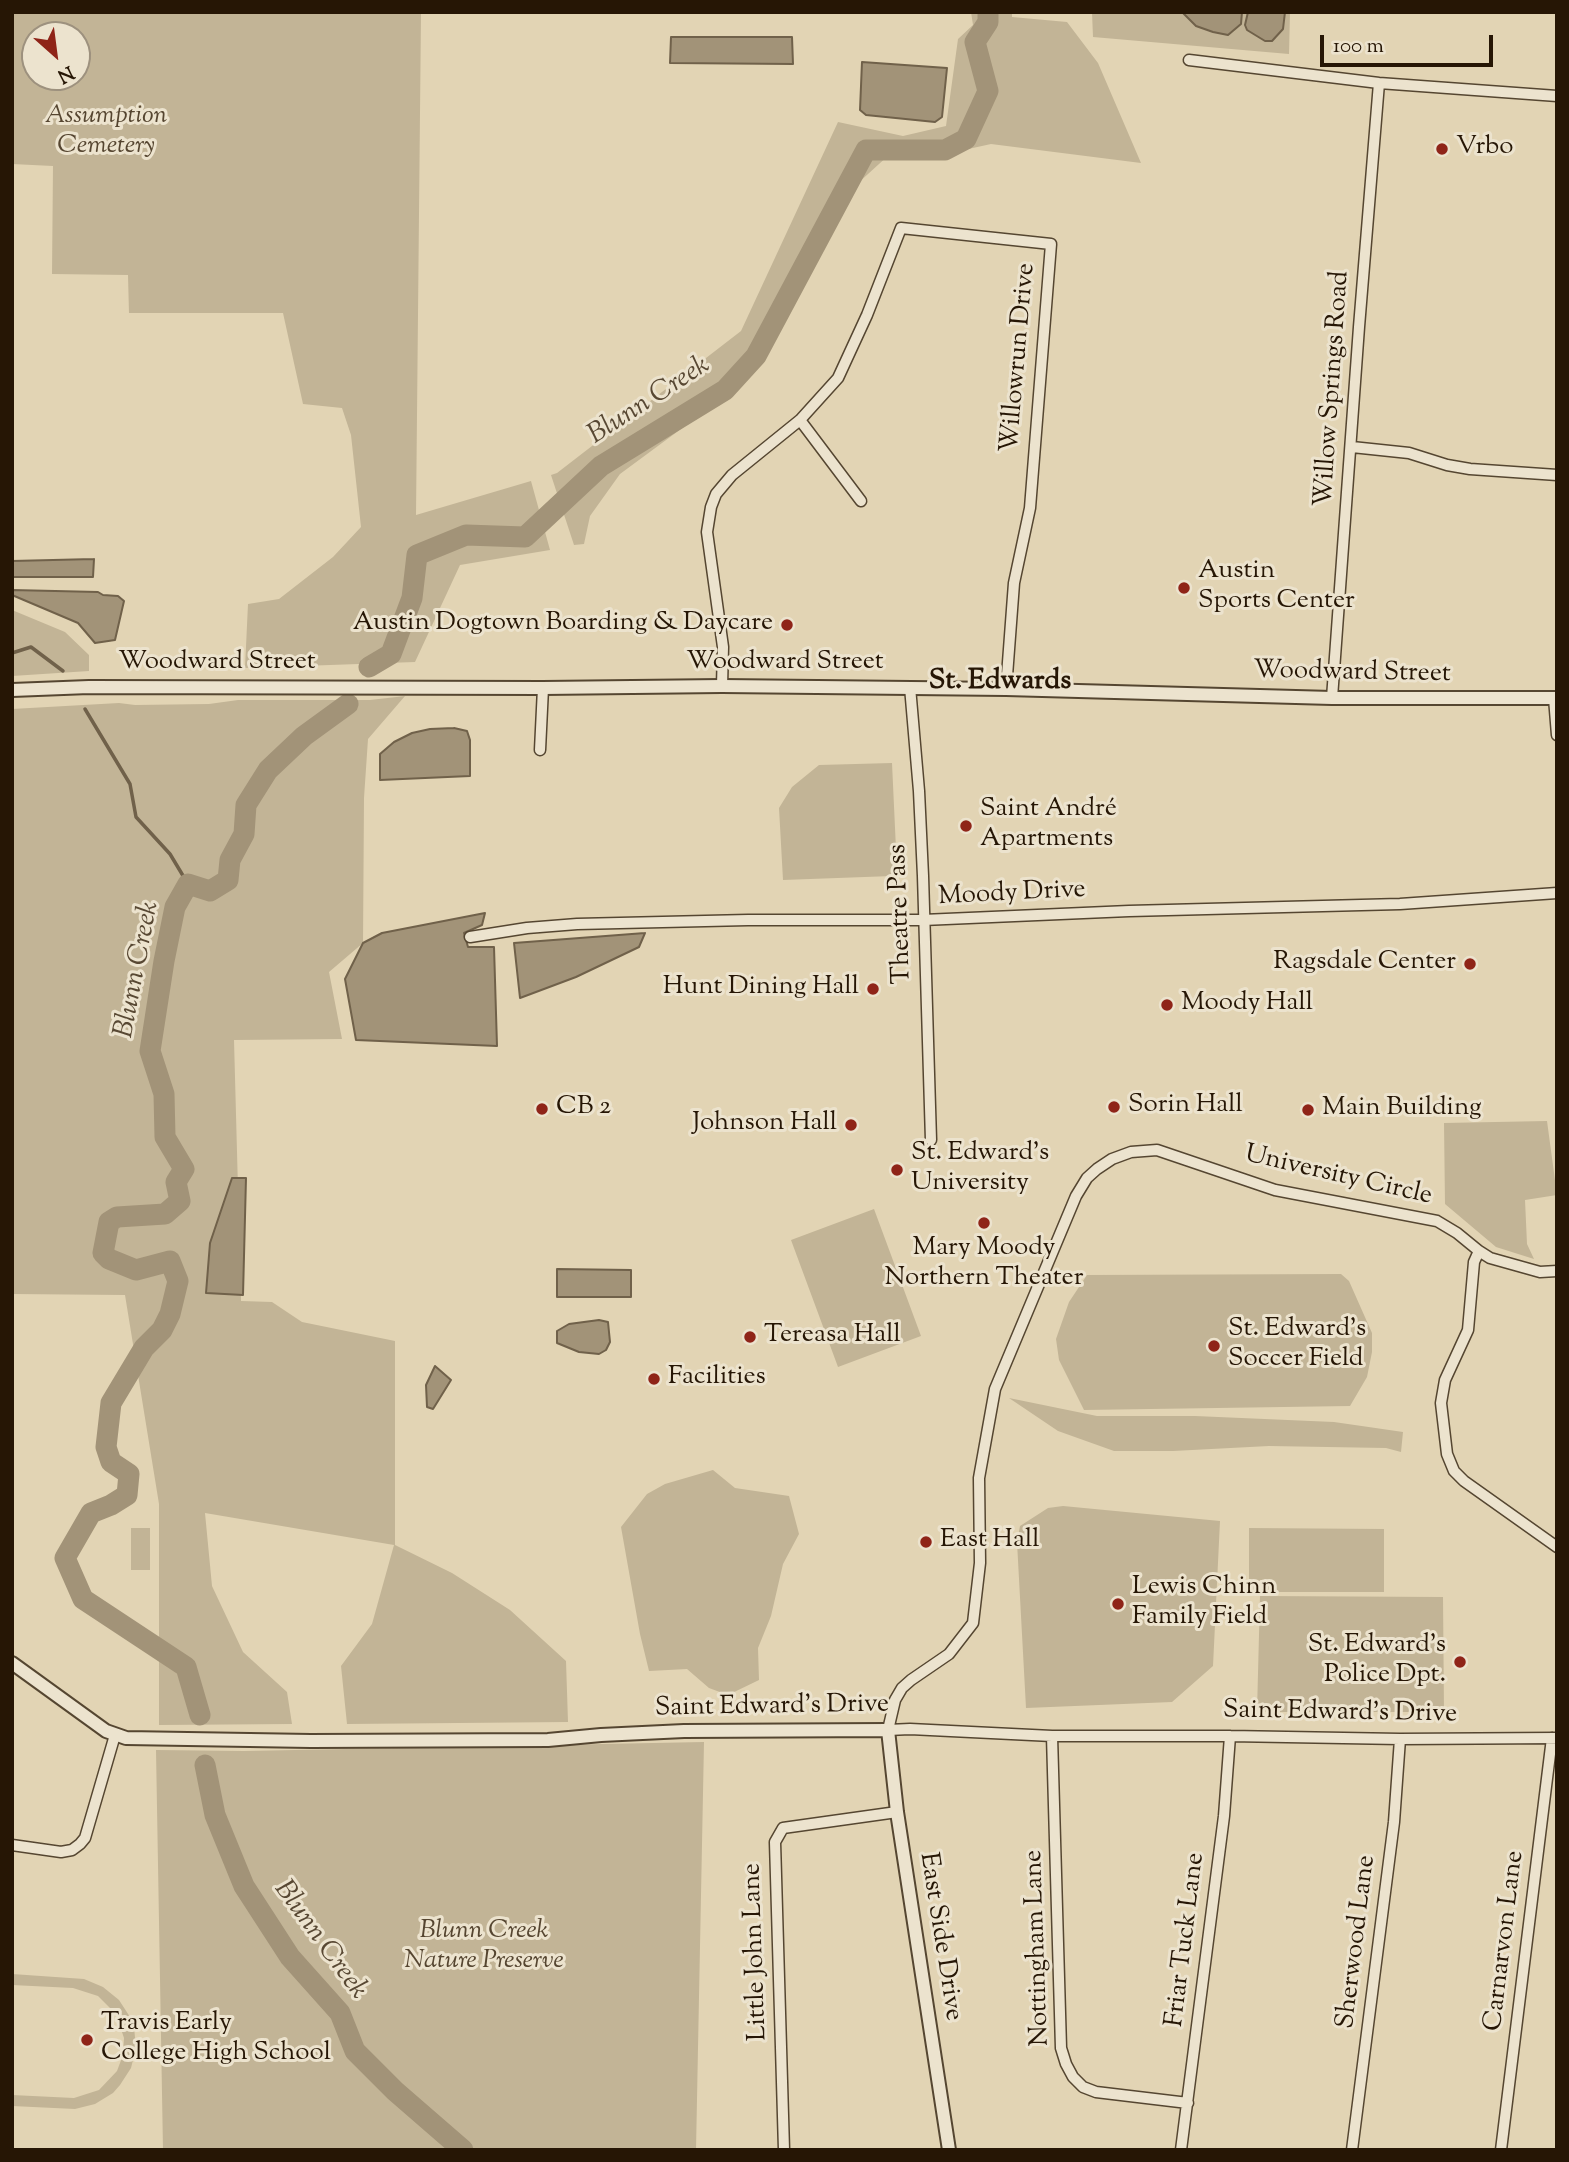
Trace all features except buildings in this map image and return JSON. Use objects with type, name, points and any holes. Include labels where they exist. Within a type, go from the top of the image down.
[{"type":"street","points":[[1189,60],[1379,83],[1557,96]]},
{"type":"street","name":"Willow Springs Road","points":[[1332,698],[1379,83]]},
{"type":"street","name":"Willowrun Drive","points":[[722,686],[723,647],[707,532],[716,494],[732,475],[800,420],[838,377],[867,315],[901,228],[1051,244],[1030,508],[1014,583],[1006,689]]},
{"type":"street","points":[[800,420],[861,501]]},
{"type":"street","points":[[1352,447],[1409,453],[1470,469],[1557,475]]},
{"type":"street","name":"Woodward Street","points":[[12,691],[89,687],[722,686],[1006,689],[1332,698],[1556,698]]},
{"type":"street","points":[[540,750],[543,688]]},
{"type":"street","name":"Theatre Pass","points":[[910,688],[919,791],[931,1140]]},
{"type":"street","points":[[1556,698],[1557,735]]},
{"type":"street","name":"Moody Drive","points":[[470,937],[577,923],[923,920],[1400,904],[1557,893]]},
{"type":"street","name":"University Circle","points":[[888,1730],[895,1700],[902,1688],[949,1654],[973,1623],[980,1563],[979,1478],[995,1389],[1076,1196],[1087,1178],[1097,1169],[1112,1159],[1131,1152],[1157,1150],[1275,1190],[1437,1221],[1490,1258],[1540,1272],[1557,1271]]},
{"type":"street","points":[[1479,1251],[1474,1262],[1468,1330],[1445,1380],[1441,1403],[1447,1454],[1454,1471],[1464,1481],[1557,1547]]},
{"type":"street","name":"Saint Edward's Drive","points":[[12,1663],[116,1735],[126,1738],[548,1740],[684,1731],[910,1729],[1052,1736],[1554,1738]]},
{"type":"street","name":"East Side Drive","points":[[888,1730],[897,1812],[949,2150]]},
{"type":"street","points":[[12,1844],[61,1852],[72,1850],[80,1844],[85,1838],[116,1735]]},
{"type":"street","name":"Nottingham Lane","points":[[1052,1736],[1061,2048],[1066,2064],[1083,2087],[1096,2092],[1188,2103]]},
{"type":"street","name":"Friar Tuck Lane","points":[[1181,2150],[1224,1816],[1230,1736]]},
{"type":"street","name":"Carnarvon Lane","points":[[1501,2150],[1554,1738]]},
{"type":"street","name":"Sherwood Lane","points":[[1352,2150],[1394,1822],[1400,1739]]},
{"type":"street","name":"Little John Lane","points":[[784,2150],[775,1842],[783,1828],[897,1812]]},
{"type":"green space","name":"Assumption Cemetery","points":[[12,12],[421,12],[416,515],[531,481],[550,550],[460,565],[415,662],[245,668],[248,604],[279,599],[333,557],[361,527],[351,435],[342,408],[303,404],[283,313],[129,313],[128,275],[52,274],[53,166],[12,164]]},
{"type":"green space","points":[[971,12],[1012,12],[1012,17],[1067,22],[1098,63],[1141,163],[991,144],[941,155],[890,154],[857,184],[764,350],[751,367],[727,395],[620,474],[590,516],[584,544],[574,545],[551,475],[741,331],[838,122],[903,136],[946,126],[958,39],[973,25]]},
{"type":"green space","points":[[1092,12],[1290,12],[1289,54],[1093,37]]},
{"type":"green space","points":[[12,610],[65,632],[89,655],[89,671],[12,676]]},
{"type":"green space","points":[[405,696],[368,739],[364,798],[363,943],[329,972],[342,1039],[234,1040],[241,1301],[272,1302],[302,1322],[395,1341],[395,1545],[452,1573],[510,1610],[566,1661],[568,1722],[347,1724],[341,1666],[372,1624],[394,1545],[205,1513],[212,1586],[243,1652],[287,1692],[292,1724],[159,1725],[159,1504],[125,1295],[12,1294],[12,709],[119,703],[209,704],[238,700],[370,700]]},
{"type":"green space","points":[[892,763],[897,871],[892,876],[783,880],[779,808],[792,787],[819,765]]},
{"type":"green space","points":[[1547,1121],[1557,1195],[1525,1200],[1527,1244],[1534,1259],[1496,1247],[1445,1204],[1444,1123]]},
{"type":"green space","points":[[874,1209],[921,1336],[838,1367],[791,1240]]},
{"type":"green space","name":"St. Edward's Soccer Field","points":[[1341,1274],[1349,1281],[1372,1333],[1372,1352],[1367,1377],[1350,1406],[1084,1410],[1059,1360],[1056,1339],[1069,1302],[1087,1275]]},
{"type":"green space","points":[[1009,1398],[1097,1416],[1195,1416],[1334,1422],[1403,1432],[1401,1452],[1386,1448],[1269,1446],[1114,1451],[1058,1431]]},
{"type":"green space","points":[[713,1470],[735,1488],[789,1496],[799,1534],[783,1564],[771,1616],[758,1648],[759,1680],[728,1695],[709,1688],[687,1669],[649,1671],[621,1527],[647,1494],[665,1484]]},
{"type":"green space","name":"Lewis Chinn Family Field","points":[[1063,1506],[1220,1521],[1213,1666],[1172,1702],[1026,1708],[1017,1542],[1020,1526],[1048,1508]]},
{"type":"green space","points":[[131,1528],[150,1528],[150,1570],[131,1570]]},
{"type":"green space","points":[[1249,1528],[1384,1529],[1384,1592],[1249,1592]]},
{"type":"green space","points":[[1260,1596],[1443,1597],[1444,1712],[1257,1712]]},
{"type":"green space","name":"Blunn Creek Nature Preserve","points":[[704,1742],[696,2150],[163,2150],[156,1750],[244,1751]]},
{"type":"green space","points":[[12,1974],[84,1979],[103,1987],[119,2000],[134,2027],[136,2048],[131,2068],[113,2093],[95,2104],[75,2109],[12,2106],[12,2095],[74,2098],[99,2090],[117,2071],[123,2055],[124,2038],[116,2014],[98,1996],[73,1988],[12,1985]]},
{"type":"shaded area","points":[[1182,12],[1242,12],[1241,24],[1228,35],[1213,32],[1196,26]]},
{"type":"shaded area","points":[[1248,12],[1285,12],[1283,29],[1272,41],[1265,41],[1247,30],[1245,25]]},
{"type":"shaded area","points":[[671,37],[792,37],[793,64],[670,63]]},
{"type":"shaded area","points":[[862,62],[947,68],[942,117],[935,122],[866,115],[860,110]]},
{"type":"shaded area","points":[[94,559],[93,577],[12,577],[12,561]]},
{"type":"shaded area","points":[[12,590],[98,592],[118,596],[124,601],[115,640],[95,643],[78,623],[12,595]]},
{"type":"shaded area","points":[[454,728],[467,731],[470,740],[470,776],[380,780],[380,754],[394,742],[412,733]]},
{"type":"shaded area","points":[[485,913],[482,925],[464,933],[468,947],[494,947],[497,1046],[356,1040],[345,979],[363,943],[382,933]]},
{"type":"shaded area","points":[[645,933],[639,947],[576,977],[520,998],[514,943]]},
{"type":"shaded area","points":[[232,1178],[246,1178],[243,1295],[206,1293],[210,1243]]},
{"type":"shaded area","points":[[557,1269],[631,1270],[631,1297],[557,1297]]},
{"type":"shaded area","points":[[599,1320],[608,1322],[610,1342],[606,1350],[599,1354],[579,1352],[557,1343],[557,1331],[569,1324]]},
{"type":"shaded area","points":[[435,1366],[451,1380],[433,1409],[427,1407],[426,1385]]},
{"type":"waterway","name":"Blunn Creek","points":[[369,667],[391,654],[412,598],[417,555],[466,535],[525,537],[601,466],[725,390],[756,356],[866,150],[945,150],[966,139],[988,91],[975,42],[988,22],[988,12]]},
{"type":"waterway","points":[[12,653],[31,647],[63,671]]},
{"type":"waterway","name":"Blunn Creek","points":[[200,1715],[186,1667],[83,1599],[65,1558],[91,1513],[127,1495],[129,1474],[111,1462],[106,1447],[111,1403],[144,1348],[162,1330],[170,1314],[178,1281],[170,1261],[136,1270],[109,1259],[103,1253],[109,1222],[117,1217],[165,1214],[180,1201],[176,1182],[184,1169],[165,1137],[164,1094],[150,1051],[175,907],[188,884],[210,891],[228,880],[230,860],[244,834],[246,805],[268,770],[304,736],[348,704]]},
{"type":"waterway","points":[[85,709],[130,784],[136,817],[170,854],[188,884]]},
{"type":"waterway","name":"Blunn Creek","points":[[205,1765],[215,1815],[244,1886],[290,1957],[340,2013],[355,2051],[395,2091],[463,2150]]},
{"type":"place","name":"Vrbo","points":[[1442,149]]},
{"type":"place","name":"Austin Sports Center","points":[[1184,588]]},
{"type":"place","name":"Austin Dogtown Boarding & Daycare","points":[[787,625]]},
{"type":"place","name":"Saint André Apartments","points":[[966,826]]},
{"type":"place","name":"Ragsdale Center","points":[[1470,964]]},
{"type":"place","name":"Hunt Dining Hall","points":[[873,989]]},
{"type":"place","name":"Moody Hall","points":[[1167,1005]]},
{"type":"place","name":"Sorin Hall","points":[[1114,1107]]},
{"type":"place","name":"CB 2","points":[[542,1109]]},
{"type":"place","name":"Main Building","points":[[1308,1110]]},
{"type":"place","name":"Johnson Hall","points":[[851,1125]]},
{"type":"place","name":"St. Edward's University","points":[[897,1170]]},
{"type":"place","name":"Mary Moody Northern Theater","points":[[984,1223]]},
{"type":"place","name":"Tereasa Hall","points":[[750,1337]]},
{"type":"place","name":"St. Edward's Soccer Field","points":[[1214,1346]]},
{"type":"place","name":"Facilities","points":[[654,1379]]},
{"type":"place","name":"East Hall","points":[[926,1542]]},
{"type":"place","name":"Lewis Chinn Family Field","points":[[1118,1604]]},
{"type":"place","name":"St. Edward's Police Dpt.","points":[[1460,1662]]},
{"type":"place","name":"Travis Early College High School","points":[[87,2040]]},
{"type":"district","name":"St. Edwards","points":[[1000,683]]}]
